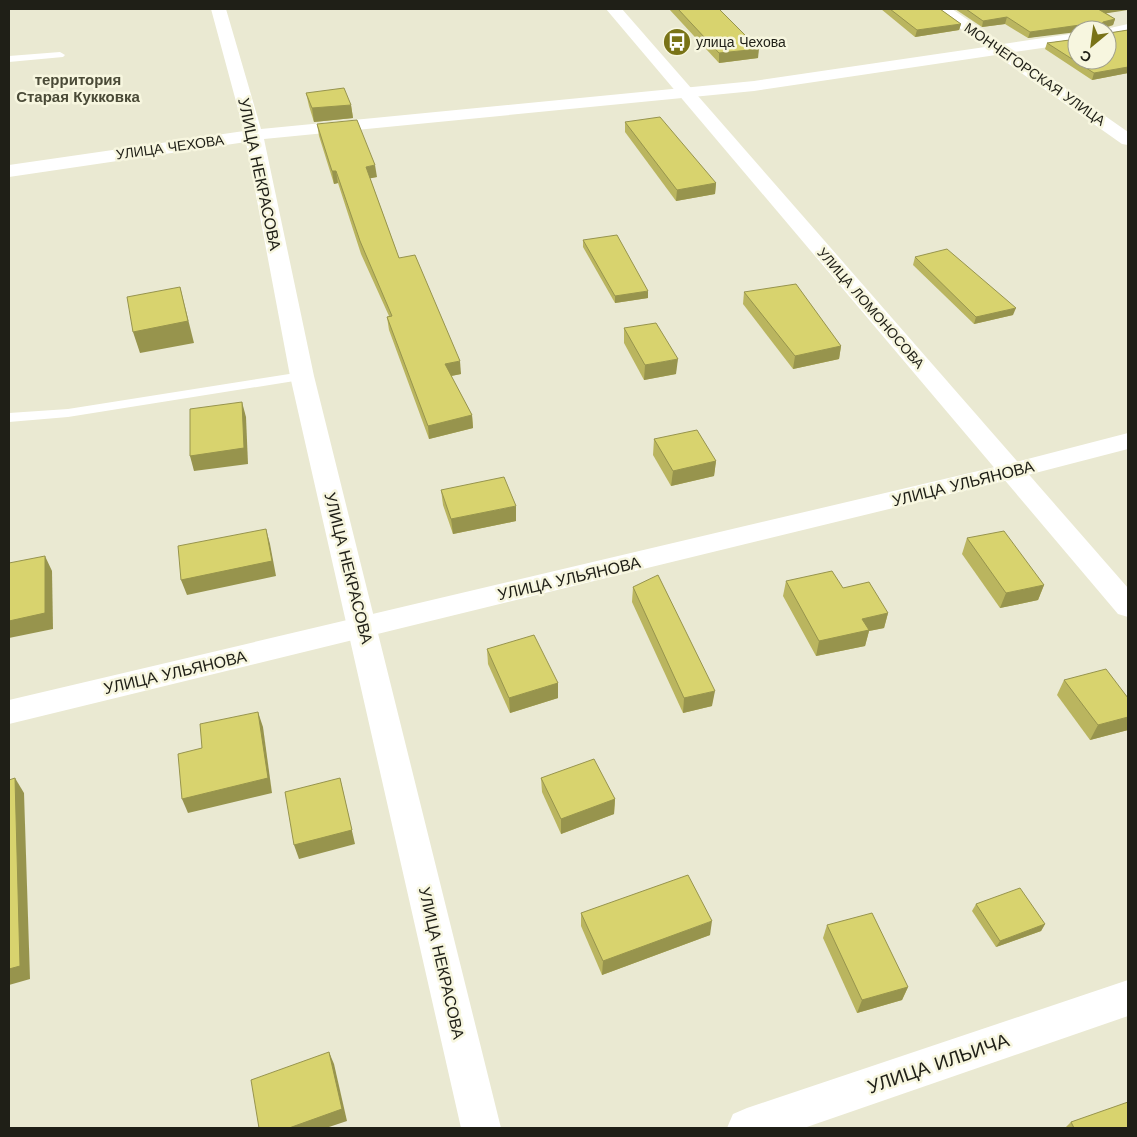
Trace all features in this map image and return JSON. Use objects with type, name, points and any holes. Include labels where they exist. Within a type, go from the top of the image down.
[{"type":"street","name":"УЛИЦА НЕКРАСОВА","points":[[218,9],[254,135],[302,376],[364,627],[481,1128]]},
{"type":"street","name":"УЛИЦА ЛОМОНОСОВА","points":[[614,9],[1128,607]]},
{"type":"street","name":"МОНЧЕГОРСКАЯ УЛИЦА","points":[[942,9],[1128,140]]},
{"type":"street","name":"УЛИЦА ЧЕХОВА","points":[[9,170],[254,135],[684,91],[754,86],[1067,40]]},
{"type":"street","name":"УЛИЦА УЛЬЯНОВА","points":[[9,712],[1012,471],[1128,441]]},
{"type":"street","name":"УЛИЦА ИЛЬИЧА","points":[[747,1128],[1128,998]]},
{"type":"lane","points":[[9,59],[60,55]]},
{"type":"lane","points":[[9,418],[68,413],[302,376]]},
{"type":"building","points":[[678,9],[719,9],[759,49],[719,53]]},
{"type":"building","points":[[890,9],[940,9],[961,24],[917,30]]},
{"type":"building","points":[[966,9],[1098,9],[1115,19],[1067,20],[1067,27],[1030,32],[1007,17],[983,21]]},
{"type":"building","points":[[1128,30],[1128,67],[1117,69],[1117,32]]},
{"type":"building","points":[[1067,40],[1067,56],[1047,43]]},
{"type":"building","points":[[1089,70],[1111,70],[1094,73]]},
{"type":"building","points":[[344,88],[351,105],[312,108],[306,93]]},
{"type":"building","points":[[660,117],[716,183],[677,190],[625,122]]},
{"type":"building","points":[[357,120],[375,165],[366,167],[399,258],[415,255],[460,361],[445,364],[472,415],[428,426],[387,317],[392,316],[360,241],[336,171],[332,171],[317,124]]},
{"type":"building","points":[[617,235],[648,291],[615,296],[583,240]]},
{"type":"building","points":[[947,249],[1016,308],[976,317],[915,257]]},
{"type":"building","points":[[796,284],[841,346],[795,356],[744,292]]},
{"type":"building","points":[[180,287],[188,321],[133,332],[127,297]]},
{"type":"building","points":[[656,323],[678,359],[645,365],[624,328]]},
{"type":"building","points":[[242,402],[244,448],[190,456],[190,409]]},
{"type":"building","points":[[697,430],[716,461],[673,471],[654,439]]},
{"type":"building","points":[[504,477],[516,506],[451,519],[441,490]]},
{"type":"building","points":[[266,529],[272,561],[181,580],[178,546]]},
{"type":"building","points":[[1004,531],[1044,585],[1006,593],[967,538]]},
{"type":"building","points":[[45,556],[45,613],[9,621],[9,563]]},
{"type":"building","points":[[832,571],[843,588],[869,582],[888,613],[862,619],[869,630],[819,641],[786,581]]},
{"type":"building","points":[[658,575],[715,691],[684,698],[633,587]]},
{"type":"building","points":[[534,635],[558,683],[509,698],[487,649]]},
{"type":"building","points":[[1106,669],[1128,698],[1128,717],[1098,725],[1064,680]]},
{"type":"building","points":[[258,712],[268,778],[182,799],[178,754],[202,748],[200,724]]},
{"type":"building","points":[[594,759],[615,799],[561,819],[541,778]]},
{"type":"building","points":[[15,778],[20,966],[9,969],[9,780]]},
{"type":"building","points":[[340,778],[352,830],[294,845],[285,792]]},
{"type":"building","points":[[688,875],[712,921],[603,961],[581,913]]},
{"type":"building","points":[[1020,888],[1045,924],[1000,941],[976,904]]},
{"type":"building","points":[[872,913],[908,987],[862,1000],[827,925]]},
{"type":"building","points":[[329,1052],[342,1109],[289,1128],[259,1128],[251,1080]]},
{"type":"building","points":[[1128,1102],[1128,1128],[1074,1128],[1071,1122]]},
{"type":"place","name":"улица Чехова","points":[[677,42]]},
{"type":"district","name":"территория Старая Кукковка","points":[[78,88]]}]
